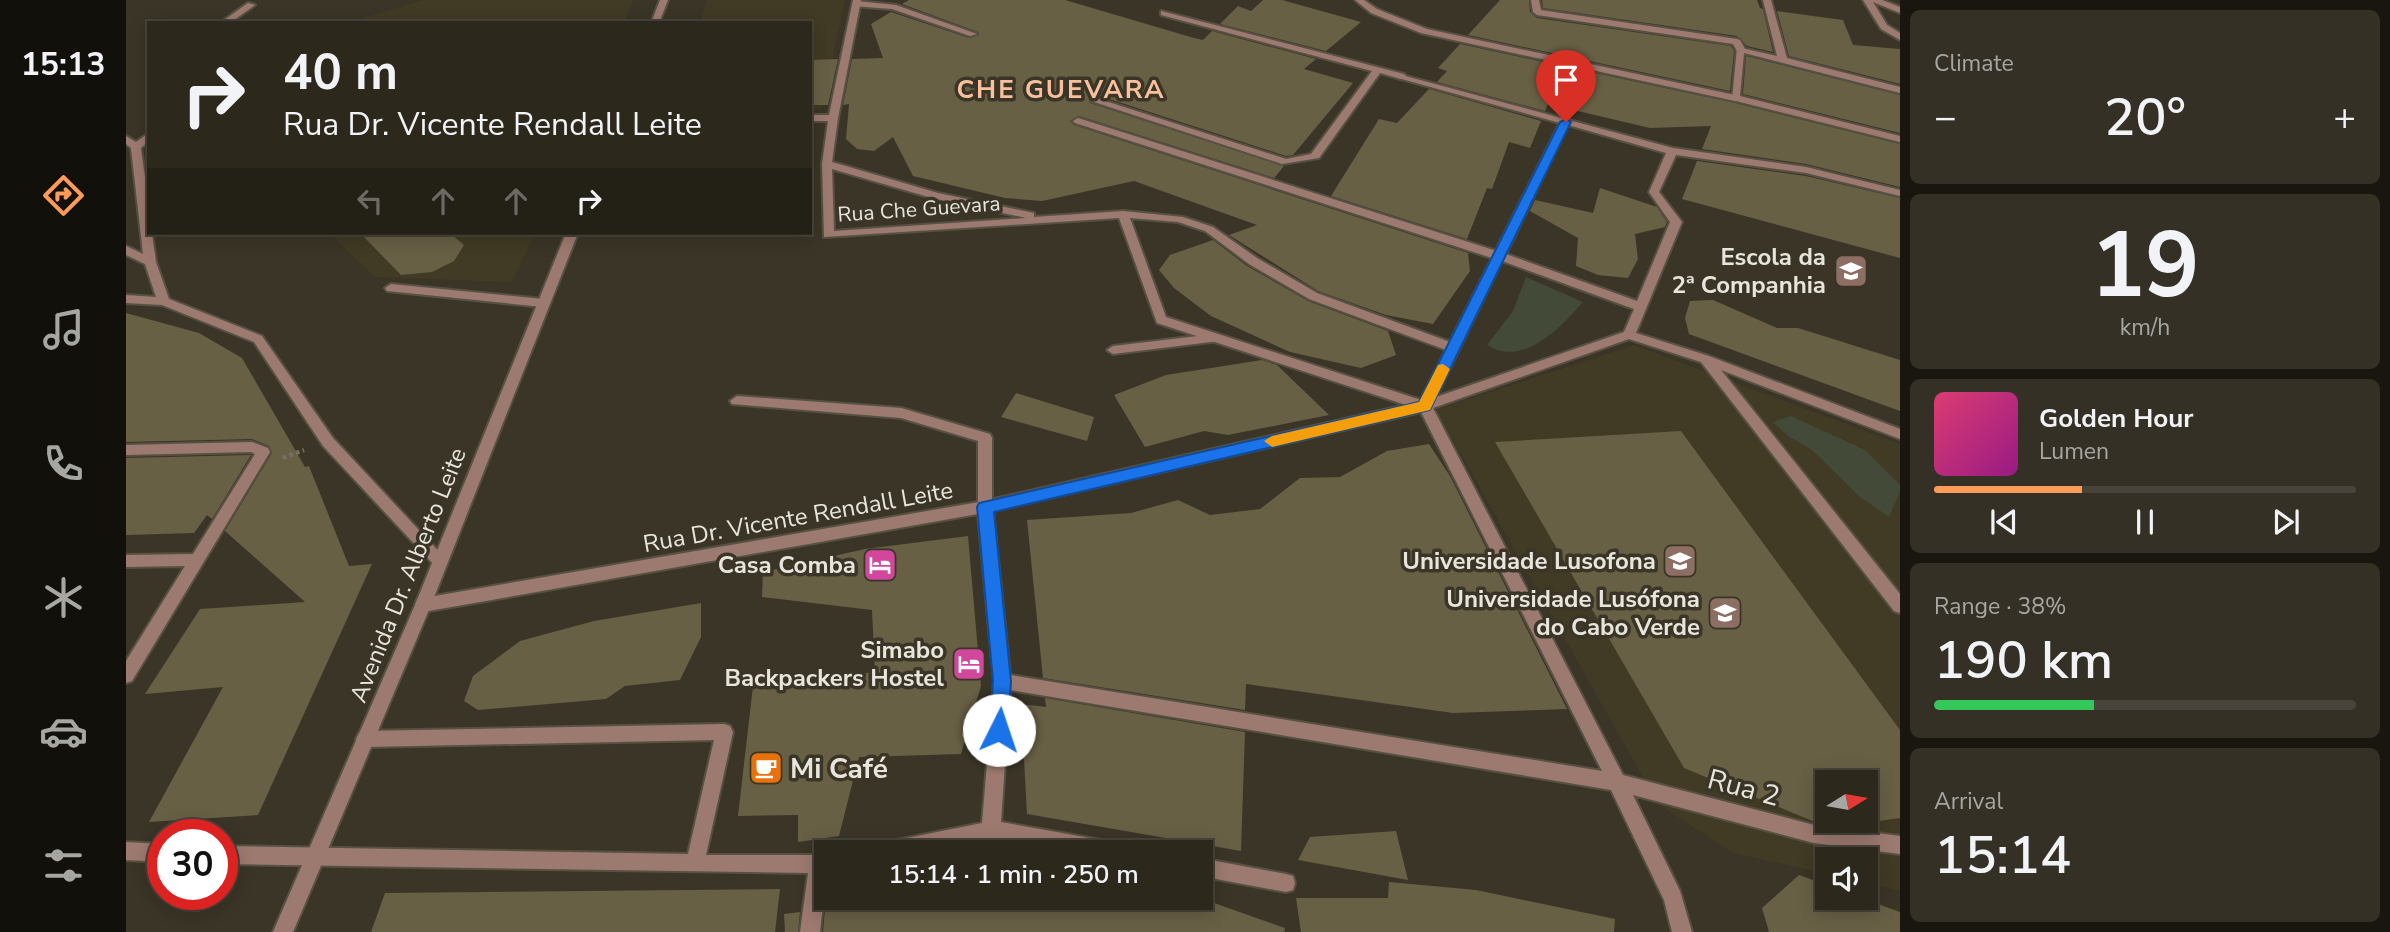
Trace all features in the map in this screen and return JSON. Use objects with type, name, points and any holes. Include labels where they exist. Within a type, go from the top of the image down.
[{"type":"street","points":[[656,21],[664,0]]},
{"type":"street","points":[[1359,0],[1374,11],[1424,31],[1735,98],[1900,139]]},
{"type":"street","points":[[1535,0],[1537,12],[1737,42],[1740,49],[1735,98]]},
{"type":"street","points":[[1767,0],[1783,60]]},
{"type":"street","points":[[1867,0],[1884,27],[1900,37]]},
{"type":"street","points":[[1874,0],[1900,10]]},
{"type":"street","points":[[1891,0],[1900,1]]},
{"type":"street","points":[[857,2],[893,7],[973,34]]},
{"type":"street","name":"Rua Che Guevara","points":[[857,2],[833,118],[827,164],[828,235],[1123,214],[1179,219],[1209,229],[1253,261],[1313,296],[1454,348]]},
{"type":"street","points":[[227,21],[251,5]]},
{"type":"street","points":[[1164,13],[1672,151],[1806,170],[1900,193]]},
{"type":"street","points":[[1740,49],[1900,90]]},
{"type":"street","points":[[1096,101],[1286,162],[1315,156],[1378,70]]},
{"type":"street","points":[[812,118],[833,118]]},
{"type":"street","points":[[1078,121],[1499,256],[1641,307]]},
{"type":"street","points":[[1424,406],[1566,122]]},
{"type":"street","points":[[136,147],[147,138]]},
{"type":"street","points":[[126,139],[136,147],[150,262],[164,301]]},
{"type":"street","points":[[1672,151],[1654,192],[1676,222],[1629,335],[1705,359],[1900,434]]},
{"type":"street","points":[[827,164],[936,196],[1049,219]]},
{"type":"street","points":[[1123,214],[1161,320],[1424,406],[1617,782],[1673,898],[1682,932]]},
{"type":"street","name":"Avenida Dr. Alberto Leite","points":[[283,932],[423,605],[571,235]]},
{"type":"street","points":[[126,250],[150,262]]},
{"type":"street","points":[[391,288],[543,303]]},
{"type":"street","points":[[126,299],[164,301],[258,339],[328,442],[440,562]]},
{"type":"street","name":"Rua Dr. Vicente Rendall Leite","points":[[423,605],[985,507],[1424,406],[1629,335]]},
{"type":"street","points":[[1113,350],[1215,338]]},
{"type":"street","points":[[1705,359],[1900,606]]},
{"type":"street","points":[[737,401],[901,414],[985,438],[985,507],[1002,681],[991,830]]},
{"type":"street","points":[[126,450],[252,447],[263,452],[126,676]]},
{"type":"street","points":[[126,561],[196,560]]},
{"type":"street","name":"Rua 2","points":[[1002,681],[1617,782],[1814,834],[1900,845]]},
{"type":"street","points":[[365,739],[724,732],[695,864]]},
{"type":"street","points":[[941,840],[991,830],[1049,840]]},
{"type":"street","points":[[126,851],[147,852]]},
{"type":"street","points":[[238,856],[814,865]]},
{"type":"street","points":[[1213,869],[1286,883]]},
{"type":"street","points":[[810,932],[814,910]]},
{"type":"path","points":[[254,468],[328,442]]},
{"type":"shaded area","points":[[424,0],[633,0],[624,21],[352,21]]},
{"type":"shaded area","points":[[707,0],[845,0],[822,108],[812,109],[812,21],[701,21]]},
{"type":"shaded area","points":[[331,235],[534,235],[512,282],[375,277]]},
{"type":"shaded area","name":"Universidade Lusofona","points":[[1634,345],[1900,444],[1900,891],[1878,886],[1878,847],[1815,847],[1815,871],[1733,853],[1658,804],[1436,410]]},
{"type":"green space","points":[[1526,277],[1583,302],[1564,323],[1540,342],[1514,352],[1500,351],[1487,345],[1513,311]]},
{"type":"green space","points":[[1791,416],[1865,450],[1900,485],[1900,492],[1889,517],[1860,497],[1811,449],[1789,437],[1773,422]]},
{"type":"building","points":[[909,0],[1065,0],[1194,38],[1203,40],[1212,31],[1316,59],[1304,69],[1353,83],[1293,155],[1286,156],[1100,96],[1089,100],[1090,103],[1284,166],[1274,178],[1079,116],[1070,121],[1074,125],[1468,253],[1470,271],[1433,324],[1386,315],[1318,291],[1229,235],[1257,225],[1134,181],[1042,201],[1005,198],[913,176],[893,137],[874,151],[857,149],[846,139],[849,104],[843,105],[852,59],[883,58],[871,24],[891,12],[969,38],[979,35],[978,32],[902,4]]},
{"type":"building","points":[[1263,0],[1282,0],[1361,22],[1326,51],[1220,24],[1238,6],[1251,11]]},
{"type":"building","points":[[1500,0],[1529,0],[1530,12],[1537,18],[1731,46],[1734,51],[1730,91],[1468,35]]},
{"type":"building","points":[[1542,0],[1757,0],[1763,9],[1773,52],[1747,46],[1737,36],[1543,8]]},
{"type":"building","points":[[1777,11],[1843,20],[1853,45],[1900,49],[1900,84],[1789,56]]},
{"type":"building","points":[[1460,44],[1735,103],[1900,144],[1900,187],[1806,164],[1702,149],[1711,126],[1650,128],[1548,104],[1545,111],[1437,82],[1447,71],[1438,68]]},
{"type":"building","points":[[1746,56],[1900,95],[1900,133],[1743,94]]},
{"type":"building","points":[[838,59],[828,105],[812,105],[812,60]]},
{"type":"building","points":[[1429,89],[1541,121],[1530,148],[1509,142],[1492,189],[1487,188],[1467,239],[1331,196],[1379,119],[1397,123]]},
{"type":"building","points":[[1697,161],[1806,176],[1900,198],[1900,258],[1682,199]]},
{"type":"building","points":[[1600,188],[1657,207],[1667,222],[1665,227],[1635,234],[1638,259],[1628,278],[1598,275],[1576,266],[1578,238],[1530,211],[1535,200],[1593,213]]},
{"type":"building","points":[[362,235],[452,235],[464,245],[454,261],[432,272],[401,275]]},
{"type":"building","points":[[1213,240],[1247,266],[1308,301],[1388,331],[1396,355],[1361,368],[1290,352],[1211,316],[1174,288],[1159,270],[1170,255]]},
{"type":"building","points":[[1713,300],[1777,328],[1798,328],[1900,360],[1900,411],[1689,334],[1685,318],[1690,301]]},
{"type":"building","points":[[126,313],[199,333],[242,358],[305,467],[309,466],[349,566],[372,564],[258,815],[151,819],[223,687],[145,694],[200,609],[305,602],[225,531],[272,453],[269,446],[252,439],[126,442]]},
{"type":"building","points":[[1262,360],[1277,365],[1329,415],[1228,435],[1204,431],[1145,447],[1114,395],[1166,375]]},
{"type":"building","points":[[1016,393],[1094,417],[1087,441],[1001,417]]},
{"type":"building","name":"Universidade Lusofona","points":[[1681,431],[1900,730],[1900,818],[1878,821],[1878,770],[1815,770],[1815,822],[1684,768],[1495,442]]},
{"type":"building","points":[[1429,444],[1450,476],[1567,709],[1453,713],[1246,684],[1245,710],[1043,678],[1027,520],[1131,513],[1178,500],[1210,515],[1260,509],[1300,478],[1340,477],[1387,451]]},
{"type":"building","points":[[251,455],[212,519],[207,515],[194,533],[126,535],[126,458]]},
{"type":"building","points":[[968,536],[981,686],[961,754],[859,757],[839,836],[798,842],[798,815],[738,816],[753,686],[875,672],[872,610],[762,597],[763,572],[865,549]]},
{"type":"building","points":[[701,603],[701,637],[680,680],[625,686],[606,699],[478,710],[464,701],[473,676],[520,641],[594,621]]},
{"type":"building","points":[[1045,698],[1245,732],[1241,851],[1213,846],[1213,840],[1177,840],[1027,814],[1021,704],[1046,707]]},
{"type":"building","points":[[1396,831],[1408,880],[1298,860],[1310,837]]},
{"type":"building","points":[[1799,875],[1815,881],[1815,910],[1878,910],[1878,904],[1900,912],[1900,932],[1769,932],[1762,908]]},
{"type":"building","points":[[1389,882],[1476,890],[1615,919],[1614,932],[1301,932],[1296,898],[1388,898]]},
{"type":"building","points":[[780,889],[775,932],[371,932],[385,893]]},
{"type":"building","points":[[1213,903],[1285,928],[1284,932],[823,932],[825,910],[1213,910]]},
{"type":"building","points":[[800,912],[798,932],[785,932],[784,914]]},
{"type":"slow traffic","points":[[1272,441],[1424,406],[1443,369]]},
{"type":"place","name":"Escola da 2ª Companhia","points":[[1851,271]]},
{"type":"place","name":"Universidade Lusofona","points":[[1680,561]]},
{"type":"place","name":"Casa Comba","points":[[880,565]]},
{"type":"place","name":"Universidade Lusófona do Cabo Verde","points":[[1725,613]]},
{"type":"place","name":"Simabo Backpackers Hostel","points":[[969,664]]},
{"type":"place","name":"Mi Café","points":[[766,768]]},
{"type":"district","name":"CHE GUEVARA","points":[[1061,89]]},
{"type":"route","points":[[999,730],[1002,681],[985,507],[1424,406],[1566,122]]}]
